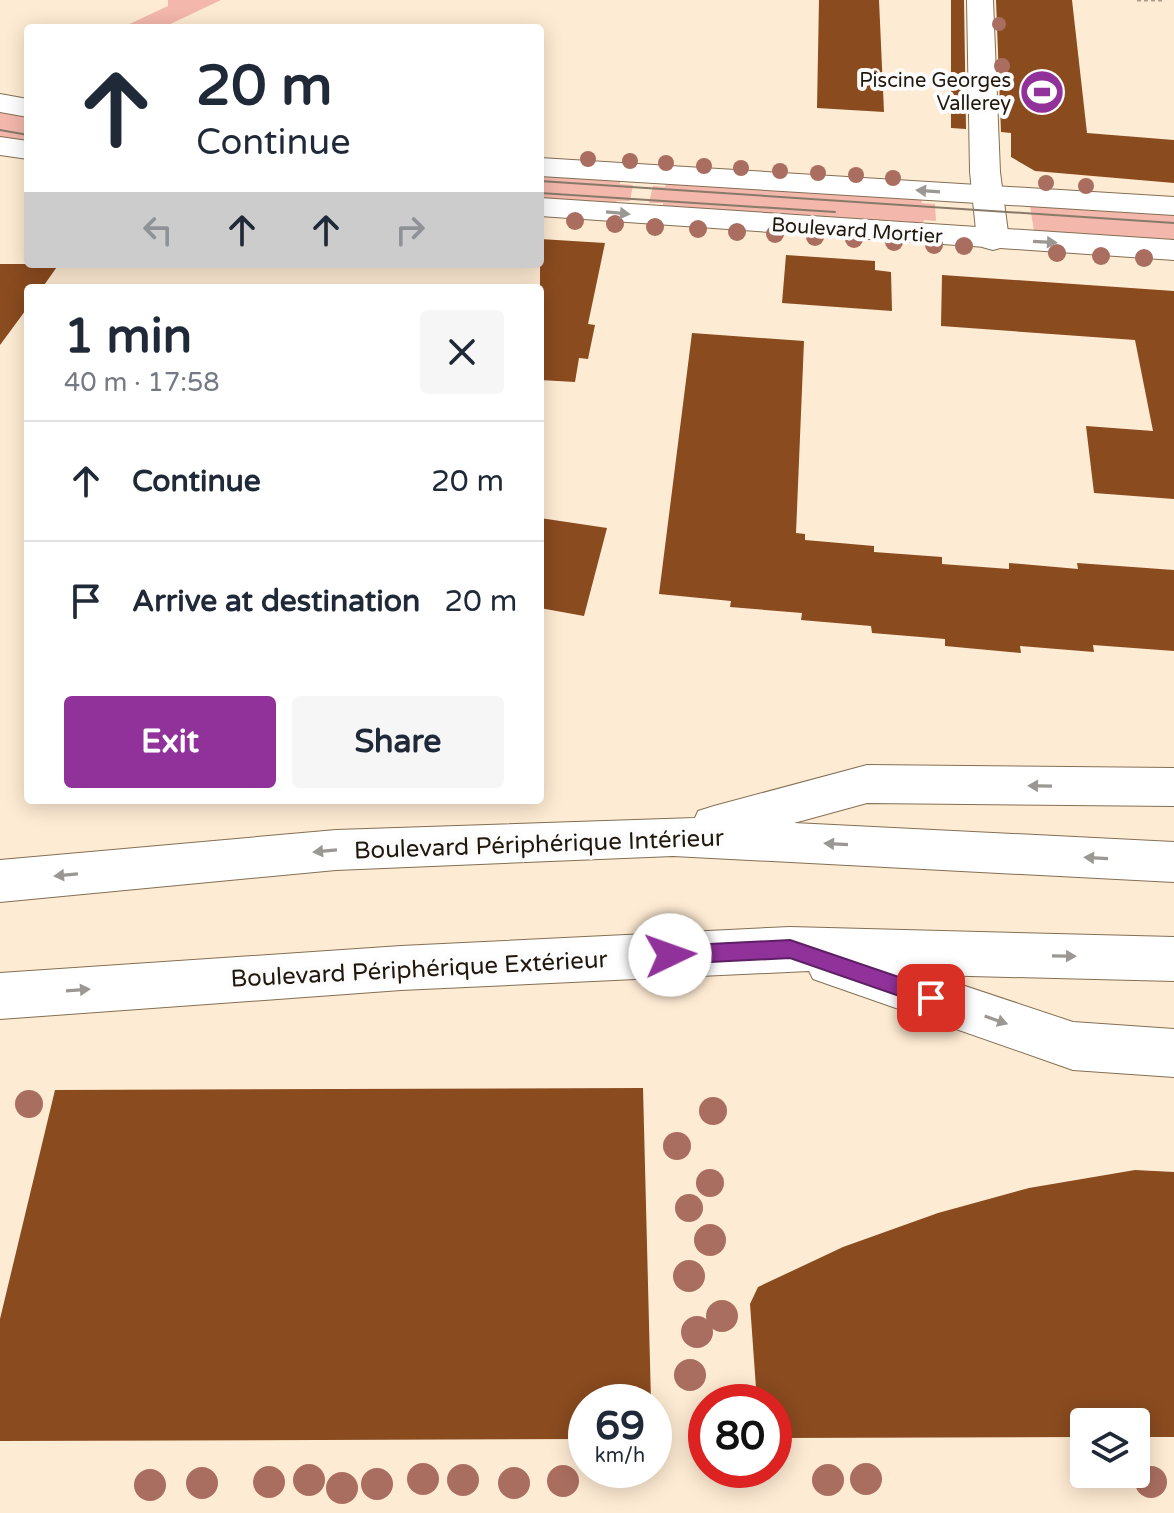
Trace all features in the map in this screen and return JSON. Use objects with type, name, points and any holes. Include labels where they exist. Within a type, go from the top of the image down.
[{"type":"main road","points":[[980,0],[988,196],[993,240]]},
{"type":"main road","points":[[0,103],[24,107]]},
{"type":"main road","points":[[0,146],[24,149]]},
{"type":"main road","name":"Boulevard Mortier","points":[[544,167],[1174,206]]},
{"type":"main road","name":"Boulevard Mortier","points":[[544,207],[1174,250]]},
{"type":"main road","points":[[673,836],[867,784],[1174,787]]},
{"type":"main road","name":"Boulevard Périphérique Intérieur","points":[[0,881],[336,850],[673,836],[1174,862]]},
{"type":"main road","points":[[790,949],[1073,1046],[1174,1053]]},
{"type":"main road","name":"Boulevard Périphérique Extérieur","points":[[0,996],[401,968],[790,949],[1174,959]]},
{"type":"path","points":[[1137,0],[1163,0]]},
{"type":"shaded area","points":[[168,0],[221,0],[170,24],[130,24],[168,6]]},
{"type":"shaded area","points":[[0,111],[24,116],[24,140],[0,137]]},
{"type":"shaded area","points":[[544,175],[620,180],[620,184],[633,185],[630,201],[617,201],[615,204],[544,199]]},
{"type":"shaded area","points":[[666,183],[921,199],[922,203],[935,204],[936,221],[924,220],[923,224],[663,208],[663,203],[649,203],[653,186],[665,187]]},
{"type":"shaded area","points":[[1030,206],[1174,215],[1174,240],[1034,231]]},
{"type":"building","points":[[819,0],[879,0],[884,112],[817,108]]},
{"type":"building","points":[[951,0],[964,0],[966,129],[951,128]]},
{"type":"building","name":"Piscine Georges Vallerey","points":[[996,0],[1072,0],[1087,133],[1174,140],[1174,183],[1035,171],[1011,157],[1011,133],[1001,132]]},
{"type":"building","points":[[544,239],[605,243],[588,324],[595,325],[588,359],[579,358],[575,382],[544,380],[544,284],[540,284],[540,268],[544,268]]},
{"type":"building","points":[[786,255],[875,261],[875,270],[891,272],[892,311],[782,303]]},
{"type":"building","points":[[0,264],[56,268],[45,284],[24,284],[24,312],[0,345]]},
{"type":"building","points":[[942,275],[1174,291],[1174,499],[1094,493],[1086,426],[1153,431],[1135,340],[941,326]]},
{"type":"building","points":[[692,333],[804,341],[796,533],[805,534],[805,540],[874,546],[874,552],[942,557],[942,564],[1009,569],[1009,563],[1078,569],[1077,563],[1174,570],[1174,651],[1093,645],[1094,652],[1020,646],[1021,653],[945,646],[945,639],[872,633],[871,626],[801,620],[802,613],[730,607],[731,601],[659,594]]},
{"type":"building","points":[[544,519],[607,528],[584,616],[544,609]]},
{"type":"building","points":[[643,1088],[651,1384],[568,1384],[568,1439],[0,1441],[0,1319],[55,1090]]},
{"type":"building","points":[[1135,1170],[1174,1172],[1174,1437],[1150,1437],[1150,1408],[1070,1408],[1070,1437],[792,1438],[792,1384],[756,1384],[750,1304],[758,1287],[843,1247],[938,1213],[1029,1188]]},
{"type":"tram line","points":[[0,130],[24,134]]},
{"type":"tram line","points":[[544,181],[1174,223]]},
{"type":"tram line","points":[[544,193],[835,212]]},
{"type":"place","name":"Piscine Georges Vallerey","points":[[1042,92]]},
{"type":"route","points":[[670,955],[790,949],[931,998]]}]
